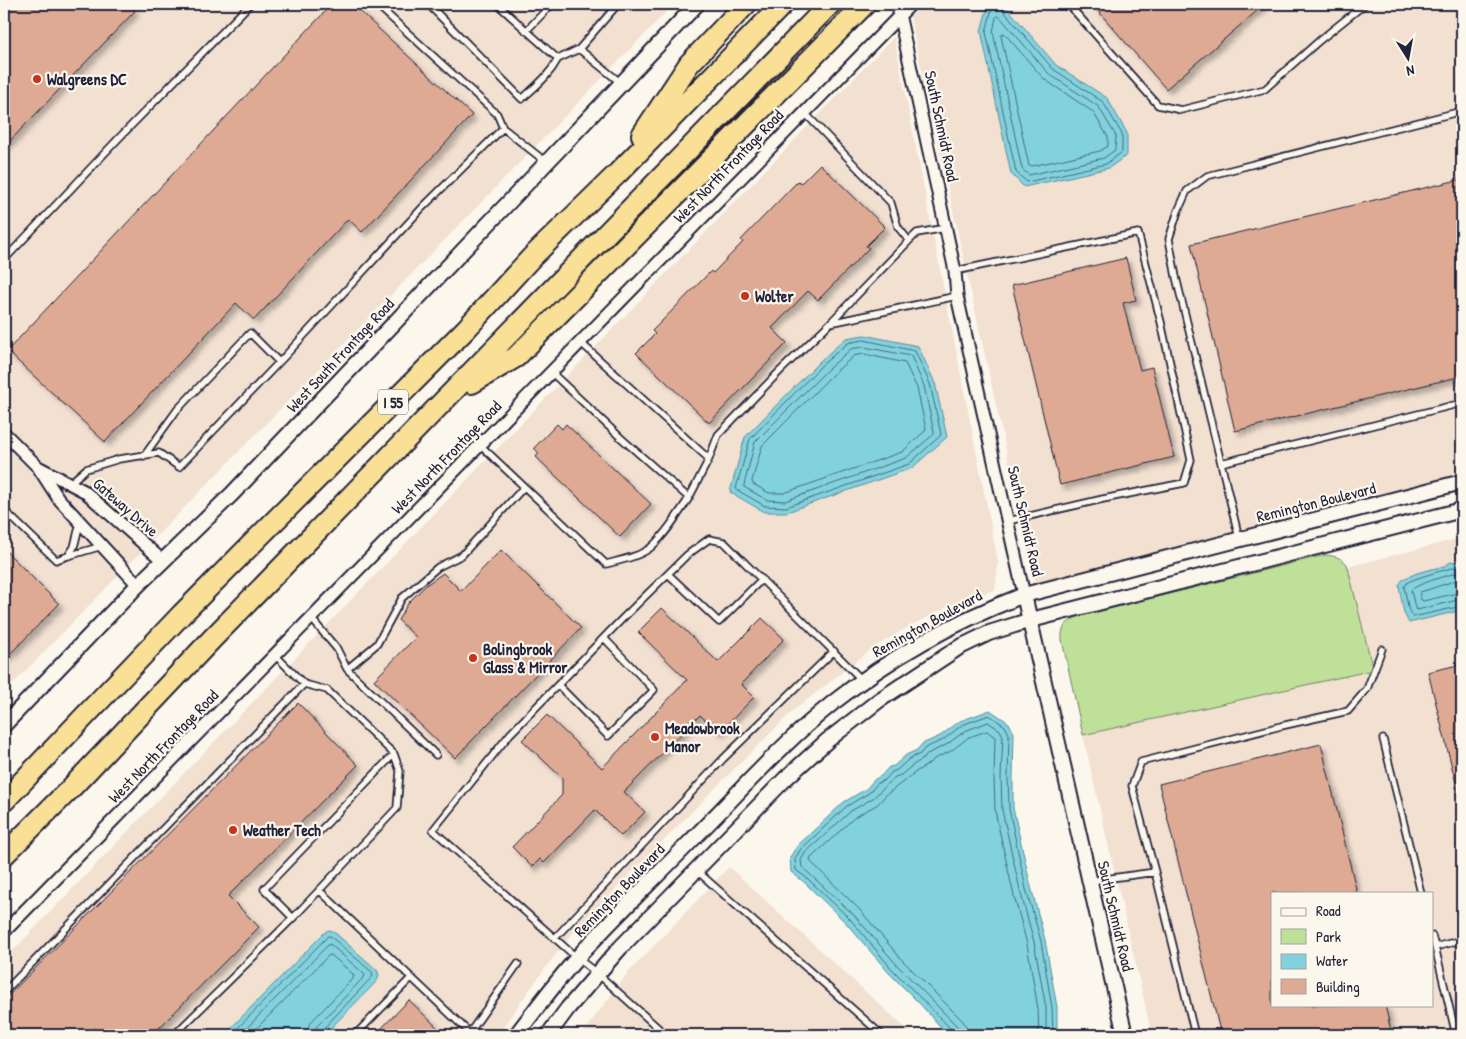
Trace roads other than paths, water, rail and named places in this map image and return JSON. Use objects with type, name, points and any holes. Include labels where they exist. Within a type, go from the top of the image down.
[{"type":"highway","points":[[618,173],[688,64],[746,4]]},
{"type":"highway","name":"I 55","points":[[4,801],[182,614],[466,329],[531,258],[618,173],[783,4]]},
{"type":"highway","name":"I 55","points":[[4,855],[830,4]]},
{"type":"highway","points":[[449,397],[516,357],[865,4]]},
{"type":"street","name":"West South Frontage Road","points":[[4,725],[138,586],[232,494],[697,4]]},
{"type":"street","name":"West North Frontage Road","points":[[4,932],[899,14],[911,4]]},
{"type":"street","name":"South Schmidt Road","points":[[899,14],[956,272],[957,296],[1125,1035]]},
{"type":"street","name":"Gateway Drive","points":[[4,433],[38,467],[58,498],[138,586]]},
{"type":"street","name":"Gateway Drive","points":[[38,467],[84,491],[163,562]]},
{"type":"street","name":"Remington Boulevard","points":[[516,1035],[577,958],[790,740],[833,702],[904,652],[986,609],[1024,595],[1462,482]]},
{"type":"street","points":[[548,1035],[568,1008],[620,948],[785,779],[828,740],[878,700],[958,648],[989,633],[1031,620],[1462,510]]},
{"type":"lane","points":[[4,260],[118,138],[250,4]]},
{"type":"lane","points":[[376,4],[497,114],[503,128],[546,162]]},
{"type":"lane","points":[[428,4],[522,98],[540,83],[552,70],[558,59],[579,49],[618,4]]},
{"type":"lane","points":[[496,4],[558,59]]},
{"type":"lane","points":[[526,31],[552,4]]},
{"type":"lane","points":[[1068,4],[1158,105],[1181,110],[1265,89],[1320,40],[1365,4]]},
{"type":"lane","points":[[579,49],[621,83]]},
{"type":"lane","points":[[1240,539],[1176,276],[1170,239],[1178,211],[1187,191],[1207,176],[1462,111]]},
{"type":"lane","points":[[804,112],[891,203],[898,227],[909,241]]},
{"type":"lane","points":[[70,483],[86,469],[119,459],[159,453],[179,467],[422,208],[503,128]]},
{"type":"lane","points":[[480,445],[606,564],[629,558],[650,548],[670,525],[689,498],[709,459],[718,435],[917,233],[946,228]]},
{"type":"lane","points":[[956,272],[1138,233],[1161,322],[1191,460],[1184,483],[1008,521]]},
{"type":"lane","points":[[830,323],[957,296]]},
{"type":"lane","points":[[144,456],[177,410],[250,333],[279,362]]},
{"type":"lane","points":[[580,342],[709,459]]},
{"type":"lane","points":[[551,372],[621,438],[689,498]]},
{"type":"lane","points":[[1221,464],[1462,403]]},
{"type":"lane","points":[[347,669],[378,644],[402,598],[438,567],[462,555],[524,487]]},
{"type":"lane","points":[[4,510],[56,560],[102,546]]},
{"type":"lane","points":[[68,556],[74,548],[80,523]]},
{"type":"lane","points":[[666,1035],[433,830],[510,734],[687,555],[709,539],[724,542],[863,680]]},
{"type":"lane","points":[[668,574],[719,622],[762,579]]},
{"type":"lane","points":[[311,618],[336,649],[347,669],[436,755]]},
{"type":"lane","points":[[558,685],[608,736],[654,690],[604,638]]},
{"type":"lane","points":[[1195,1035],[1132,786],[1141,762],[1348,711],[1367,690],[1382,649]]},
{"type":"lane","points":[[555,938],[723,759],[834,651]]},
{"type":"lane","points":[[174,1035],[292,918],[397,808],[400,771],[394,754],[328,690],[304,684],[275,655]]},
{"type":"lane","points":[[4,992],[304,684]]},
{"type":"lane","points":[[1383,739],[1421,892]]},
{"type":"lane","points":[[292,918],[264,889],[394,754]]},
{"type":"lane","points":[[696,870],[882,1035]]},
{"type":"lane","points":[[1090,882],[1155,872]]},
{"type":"lane","points":[[319,890],[469,1034],[518,964]]},
{"type":"lane","points":[[1435,947],[1462,940]]},
{"type":"lane","points":[[1434,943],[1456,1035]]},
{"type":"lane","points":[[355,1035],[411,978]]},
{"type":"water","points":[[1004,4],[1056,65],[1107,98],[1127,133],[1127,155],[1109,168],[1024,187],[1011,174],[981,31],[988,6]]},
{"type":"water","points":[[864,335],[918,346],[935,383],[947,437],[912,468],[787,512],[764,512],[730,492],[745,437],[820,361],[846,338]]},
{"type":"water","points":[[1462,561],[1462,610],[1409,623],[1404,613],[1399,585],[1403,579],[1451,562]]},
{"type":"water","points":[[990,710],[1009,723],[1014,733],[1013,808],[1045,940],[1057,1007],[1057,1035],[951,1035],[889,973],[846,923],[804,882],[791,872],[790,857],[797,846],[844,802],[866,789],[889,767],[894,766],[906,755],[917,750],[922,744],[940,736],[960,721]]},
{"type":"water","points":[[333,931],[377,970],[379,975],[377,981],[324,1035],[224,1035],[325,932]]},
{"type":"place","name":"Walgreens DC","points":[[37,79]]},
{"type":"place","name":"Wolter","points":[[745,296]]},
{"type":"place","name":"Bolingbrook Glass & Mirror","points":[[473,658]]},
{"type":"place","name":"Meadowbrook Manor","points":[[655,737]]},
{"type":"place","name":"Weather Tech","points":[[233,830]]}]
